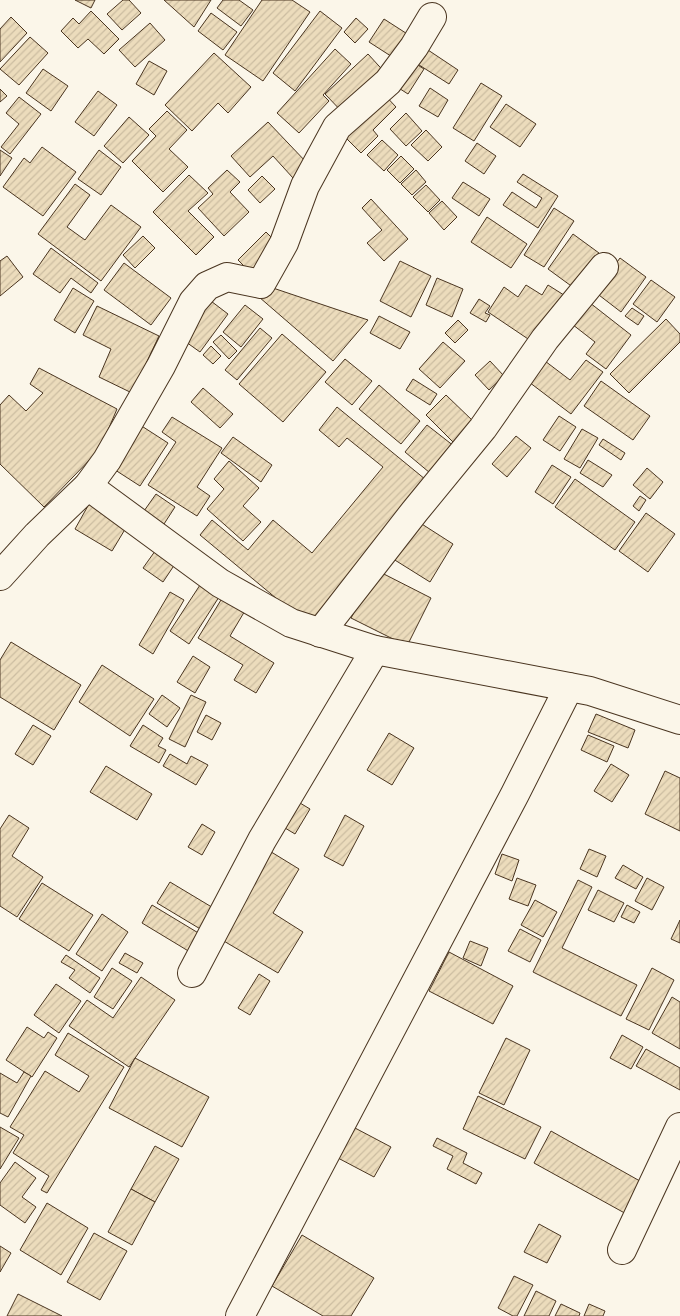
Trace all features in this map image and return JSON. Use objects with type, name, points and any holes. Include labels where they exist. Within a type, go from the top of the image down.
[{"type":"street","points":[[0,576],[37,535],[88,486],[108,460],[161,366],[193,302],[207,286],[227,278],[260,284],[284,243],[305,186],[337,126],[388,82],[414,47],[432,17]]},
{"type":"street","points":[[320,633],[415,511],[483,428],[545,339],[604,267]]},
{"type":"street","points":[[88,486],[220,583],[291,623],[375,650],[590,691],[680,720]]},
{"type":"street","points":[[192,973],[262,840],[375,650]]},
{"type":"street","points":[[240,1316],[515,794],[569,687]]},
{"type":"street","points":[[622,1250],[680,1127]]},
{"type":"building","points":[[75,0],[95,0],[91,8]]},
{"type":"building","points":[[123,0],[129,0],[141,13],[122,30],[107,14]]},
{"type":"building","points":[[164,0],[211,0],[194,27]]},
{"type":"building","points":[[223,0],[239,0],[253,10],[241,26],[217,8]]},
{"type":"building","points":[[262,0],[292,0],[310,12],[263,81],[225,55]]},
{"type":"building","points":[[91,11],[119,39],[104,54],[88,39],[78,48],[61,31],[73,18],[79,24]]},
{"type":"building","points":[[320,11],[342,28],[295,91],[273,73]]},
{"type":"building","points":[[211,13],[237,32],[223,50],[198,31]]},
{"type":"building","points":[[11,17],[27,33],[0,62],[0,29]]},
{"type":"building","points":[[356,18],[368,29],[355,43],[344,32]]},
{"type":"building","points":[[384,19],[412,37],[397,60],[369,42]]},
{"type":"building","points":[[150,23],[165,40],[135,67],[119,50]]},
{"type":"building","points":[[30,37],[48,53],[19,85],[0,69]]},
{"type":"building","points":[[425,48],[458,70],[449,84],[416,63]]},
{"type":"building","points":[[335,49],[351,64],[323,95],[329,101],[299,133],[277,113]]},
{"type":"building","points":[[214,53],[251,87],[228,113],[218,103],[192,131],[165,105]]},
{"type":"building","points":[[368,54],[389,77],[346,116],[325,94]]},
{"type":"building","points":[[410,60],[424,69],[408,94],[394,85]]},
{"type":"building","points":[[149,61],[167,71],[154,95],[136,84]]},
{"type":"building","points":[[43,69],[68,86],[51,111],[26,93]]},
{"type":"building","points":[[481,83],[502,96],[474,141],[453,128]]},
{"type":"building","points":[[430,88],[448,100],[438,117],[419,106]]},
{"type":"building","points":[[0,89],[7,96],[0,102]]},
{"type":"building","points":[[98,91],[117,105],[94,136],[75,122]]},
{"type":"building","points":[[382,92],[396,107],[373,130],[378,136],[361,153],[341,133]]},
{"type":"building","points":[[19,97],[41,114],[10,154],[1,147],[19,124],[6,113]]},
{"type":"building","points":[[506,104],[536,124],[520,147],[490,127]]},
{"type":"building","points":[[167,111],[187,130],[169,149],[188,167],[163,192],[132,161],[156,136],[149,129]]},
{"type":"building","points":[[406,113],[422,131],[406,146],[390,129]]},
{"type":"building","points":[[129,117],[149,135],[123,163],[104,146]]},
{"type":"building","points":[[268,122],[308,164],[293,178],[273,156],[250,177],[231,156]]},
{"type":"building","points":[[426,130],[442,147],[428,161],[411,145]]},
{"type":"building","points":[[382,140],[398,155],[384,171],[367,155]]},
{"type":"building","points":[[477,143],[496,156],[484,174],[465,161]]},
{"type":"building","points":[[42,147],[76,172],[43,216],[3,187],[24,158],[30,163]]},
{"type":"building","points":[[0,150],[12,158],[0,176]]},
{"type":"building","points":[[99,150],[121,167],[101,195],[78,179]]},
{"type":"building","points":[[401,156],[414,169],[400,183],[387,170]]},
{"type":"building","points":[[227,170],[240,182],[230,192],[249,212],[224,236],[198,208],[213,194],[208,188]]},
{"type":"building","points":[[416,170],[426,182],[412,195],[401,184]]},
{"type":"building","points":[[523,174],[558,196],[538,228],[503,205],[512,192],[536,208],[542,198],[517,182]]},
{"type":"building","points":[[189,175],[208,193],[188,211],[214,237],[196,255],[153,212]]},
{"type":"building","points":[[262,176],[275,189],[260,203],[248,190]]},
{"type":"building","points":[[463,182],[490,199],[479,216],[452,198]]},
{"type":"building","points":[[75,184],[90,195],[67,227],[85,240],[111,205],[141,227],[101,281],[38,234]]},
{"type":"building","points":[[426,185],[440,200],[428,212],[413,197]]},
{"type":"building","points":[[371,199],[408,239],[384,261],[367,243],[382,230],[362,208]]},
{"type":"building","points":[[442,201],[457,217],[444,230],[429,213]]},
{"type":"building","points":[[554,208],[574,221],[544,267],[524,255]]},
{"type":"building","points":[[487,217],[527,244],[511,268],[471,242]]},
{"type":"building","points":[[266,232],[279,245],[251,273],[238,260]]},
{"type":"building","points":[[573,234],[599,253],[574,288],[548,269]]},
{"type":"building","points":[[143,236],[155,248],[135,268],[123,255]]},
{"type":"building","points":[[51,248],[98,283],[91,293],[71,278],[60,293],[33,274]]},
{"type":"building","points":[[7,256],[23,277],[0,296],[0,261]]},
{"type":"building","points":[[620,258],[646,277],[621,312],[595,292]]},
{"type":"building","points":[[400,261],[431,276],[411,317],[380,301]]},
{"type":"building","points":[[124,263],[171,298],[151,325],[104,290]]},
{"type":"building","points":[[437,278],[463,289],[452,317],[426,305]]},
{"type":"building","points":[[651,280],[675,297],[657,322],[633,304]]},
{"type":"building","points":[[526,285],[542,295],[548,285],[567,297],[537,345],[488,312],[504,287],[518,297]]},
{"type":"building","points":[[267,286],[368,320],[333,361],[259,297]]},
{"type":"building","points":[[73,288],[94,301],[75,333],[54,320]]},
{"type":"building","points":[[207,298],[228,314],[200,352],[179,337]]},
{"type":"building","points":[[479,299],[490,306],[485,313],[490,315],[486,322],[470,313]]},
{"type":"building","points":[[585,299],[631,335],[606,369],[586,354],[595,342],[568,321]]},
{"type":"building","points":[[245,305],[263,319],[241,347],[223,332]]},
{"type":"building","points":[[97,306],[159,336],[132,393],[99,377],[111,349],[83,335]]},
{"type":"building","points":[[632,308],[644,316],[638,325],[625,316]]},
{"type":"building","points":[[379,316],[410,332],[400,349],[370,333]]},
{"type":"building","points":[[666,319],[680,334],[680,342],[629,393],[610,374]]},
{"type":"building","points":[[458,320],[468,330],[455,343],[445,333]]},
{"type":"building","points":[[260,328],[272,338],[237,380],[225,370]]},
{"type":"building","points":[[282,334],[326,372],[283,422],[239,384]]},
{"type":"building","points":[[221,335],[237,351],[229,359],[213,342]]},
{"type":"building","points":[[443,342],[465,361],[440,388],[419,369]]},
{"type":"building","points":[[211,346],[221,356],[213,364],[203,355]]},
{"type":"building","points":[[541,358],[570,380],[586,360],[603,372],[571,414],[525,379]]},
{"type":"building","points":[[345,359],[372,381],[352,405],[325,382]]},
{"type":"building","points":[[490,361],[504,376],[489,390],[475,375]]},
{"type":"building","points":[[39,368],[117,409],[100,449],[44,507],[0,464],[0,405],[9,395],[26,411],[43,393],[30,384]]},
{"type":"building","points":[[413,379],[437,394],[430,405],[406,390]]},
{"type":"building","points":[[601,381],[650,416],[633,440],[584,406]]},
{"type":"building","points":[[379,385],[420,421],[401,444],[359,409]]},
{"type":"building","points":[[203,388],[233,414],[220,428],[191,402]]},
{"type":"building","points":[[446,395],[473,421],[453,442],[426,415]]},
{"type":"building","points":[[337,407],[431,484],[312,628],[200,535],[212,520],[248,550],[273,520],[312,553],[383,467],[347,438],[339,447],[319,430]]},
{"type":"building","points":[[559,416],[576,427],[560,451],[543,440]]},
{"type":"building","points":[[172,417],[222,448],[197,487],[210,496],[197,516],[148,485],[176,442],[162,432]]},
{"type":"building","points":[[137,423],[168,443],[140,486],[109,466]]},
{"type":"building","points":[[427,425],[459,450],[436,478],[405,452]]},
{"type":"building","points":[[582,429],[598,438],[580,468],[564,459]]},
{"type":"building","points":[[516,436],[531,448],[507,477],[492,464]]},
{"type":"building","points":[[233,437],[272,465],[261,482],[221,453]]},
{"type":"building","points":[[603,439],[625,453],[621,460],[599,445]]},
{"type":"building","points":[[588,460],[612,475],[603,487],[580,473]]},
{"type":"building","points":[[229,461],[259,488],[243,506],[261,522],[243,541],[207,509],[224,489],[214,479]]},
{"type":"building","points":[[552,465],[571,477],[553,504],[535,492]]},
{"type":"building","points":[[647,468],[663,482],[650,499],[633,485]]},
{"type":"building","points":[[575,479],[635,522],[615,550],[555,507]]},
{"type":"building","points":[[156,494],[175,507],[164,524],[144,511]]},
{"type":"building","points":[[640,496],[646,500],[639,511],[633,506]]},
{"type":"building","points":[[89,504],[127,526],[112,551],[75,529]]},
{"type":"building","points":[[646,513],[675,534],[648,572],[619,551]]},
{"type":"building","points":[[414,519],[453,544],[430,582],[390,557]]},
{"type":"building","points":[[158,547],[177,561],[163,582],[143,568]]},
{"type":"building","points":[[376,570],[431,598],[407,646],[351,618]]},
{"type":"building","points":[[200,585],[219,597],[189,644],[170,631]]},
{"type":"building","points":[[170,592],[184,600],[153,654],[139,645]]},
{"type":"building","points":[[224,595],[246,609],[230,636],[274,663],[256,693],[234,680],[243,665],[198,638]]},
{"type":"building","points":[[11,642],[81,685],[54,730],[0,697],[0,660]]},
{"type":"building","points":[[193,656],[210,667],[195,693],[177,682]]},
{"type":"building","points":[[102,665],[154,699],[130,736],[79,702]]},
{"type":"building","points":[[162,695],[180,708],[167,727],[149,714]]},
{"type":"building","points":[[191,695],[206,702],[185,747],[169,739]]},
{"type":"building","points":[[596,714],[635,730],[628,748],[588,732]]},
{"type":"building","points":[[206,715],[221,723],[212,740],[197,732]]},
{"type":"building","points":[[33,725],[51,736],[33,765],[15,754]]},
{"type":"building","points":[[143,725],[163,738],[158,746],[166,750],[159,763],[130,746]]},
{"type":"building","points":[[389,733],[414,748],[392,785],[367,770]]},
{"type":"building","points":[[588,735],[614,746],[607,762],[581,750]]},
{"type":"building","points":[[170,754],[187,764],[191,756],[208,765],[196,785],[163,766]]},
{"type":"building","points":[[611,764],[629,775],[612,802],[594,791]]},
{"type":"building","points":[[106,766],[152,794],[137,820],[90,792]]},
{"type":"building","points":[[665,771],[680,778],[680,831],[645,814]]},
{"type":"building","points":[[295,800],[310,809],[295,834],[280,825]]},
{"type":"building","points":[[9,815],[29,828],[12,856],[43,877],[17,917],[0,906],[0,829]]},
{"type":"building","points":[[345,815],[364,826],[343,866],[324,856]]},
{"type":"building","points":[[202,824],[215,832],[202,855],[188,847]]},
{"type":"building","points":[[589,849],[606,856],[597,877],[580,869]]},
{"type":"building","points":[[268,850],[299,869],[273,913],[303,932],[278,973],[217,937]]},
{"type":"building","points":[[502,854],[519,860],[512,881],[495,874]]},
{"type":"building","points":[[623,865],[643,877],[636,889],[615,878]]},
{"type":"building","points":[[517,878],[536,885],[528,906],[509,899]]},
{"type":"building","points":[[647,878],[664,887],[652,910],[635,901]]},
{"type":"building","points":[[578,880],[592,887],[562,948],[637,985],[621,1016],[533,972]]},
{"type":"building","points":[[170,882],[220,912],[207,933],[157,903]]},
{"type":"building","points":[[42,883],[93,915],[69,951],[19,919]]},
{"type":"building","points":[[598,890],[624,903],[614,922],[588,910]]},
{"type":"building","points":[[535,900],[557,912],[543,937],[521,925]]},
{"type":"building","points":[[152,905],[205,937],[195,955],[142,923]]},
{"type":"building","points":[[627,905],[640,912],[634,923],[621,917]]},
{"type":"building","points":[[102,914],[128,932],[102,971],[76,954]]},
{"type":"building","points":[[680,920],[680,943],[671,939]]},
{"type":"building","points":[[520,929],[541,940],[530,962],[508,951]]},
{"type":"building","points":[[470,941],[488,948],[481,966],[463,958]]},
{"type":"building","points":[[449,952],[513,986],[493,1024],[429,991]]},
{"type":"building","points":[[125,953],[143,963],[137,973],[119,963]]},
{"type":"building","points":[[66,955],[100,978],[90,993],[69,978],[75,970],[61,962]]},
{"type":"building","points":[[112,968],[132,981],[113,1009],[94,997]]},
{"type":"building","points":[[652,968],[674,980],[649,1030],[626,1019]]},
{"type":"building","points":[[259,974],[270,981],[250,1015],[238,1008]]},
{"type":"building","points":[[141,977],[175,1000],[129,1067],[69,1026],[87,1000],[113,1018]]},
{"type":"building","points":[[56,984],[81,1001],[59,1033],[34,1015]]},
{"type":"building","points":[[672,997],[680,1002],[680,1049],[652,1033]]},
{"type":"building","points":[[27,1027],[44,1038],[48,1032],[57,1038],[32,1077],[6,1060]]},
{"type":"building","points":[[68,1033],[124,1067],[47,1193],[41,1190],[49,1176],[13,1153],[24,1135],[10,1127],[45,1071],[79,1092],[89,1076],[55,1055]]},
{"type":"building","points":[[622,1035],[643,1047],[631,1069],[610,1058]]},
{"type":"building","points":[[506,1038],[530,1050],[504,1105],[479,1093]]},
{"type":"building","points":[[646,1049],[680,1068],[680,1090],[636,1066]]},
{"type":"building","points":[[135,1058],[209,1097],[182,1147],[109,1108]]},
{"type":"building","points":[[24,1072],[31,1076],[8,1117],[0,1113],[0,1073],[17,1083]]},
{"type":"building","points":[[478,1096],[541,1127],[525,1159],[463,1129]]},
{"type":"building","points":[[0,1127],[19,1138],[0,1169]]},
{"type":"building","points":[[355,1128],[391,1147],[374,1177],[338,1158]]},
{"type":"building","points":[[551,1131],[647,1185],[630,1216],[534,1163]]},
{"type":"building","points":[[437,1138],[467,1153],[463,1163],[482,1173],[476,1184],[447,1169],[453,1156],[433,1146]]},
{"type":"building","points":[[155,1146],[179,1159],[155,1202],[131,1189]]},
{"type":"building","points":[[15,1162],[36,1178],[22,1197],[36,1207],[25,1223],[0,1205],[0,1183]]},
{"type":"building","points":[[131,1189],[155,1202],[132,1245],[108,1232]]},
{"type":"building","points":[[47,1203],[88,1228],[61,1275],[20,1250]]},
{"type":"building","points":[[539,1224],[561,1236],[547,1263],[524,1252]]},
{"type":"building","points":[[94,1233],[127,1251],[100,1300],[67,1282]]},
{"type":"building","points":[[302,1235],[374,1278],[351,1316],[323,1316],[272,1286]]},
{"type":"building","points":[[0,1246],[11,1253],[0,1272]]},
{"type":"building","points":[[514,1276],[533,1285],[517,1316],[513,1316],[498,1308]]},
{"type":"building","points":[[536,1291],[556,1301],[549,1316],[524,1316]]},
{"type":"building","points":[[18,1294],[62,1316],[7,1316]]},
{"type":"building","points":[[561,1304],[580,1313],[579,1316],[555,1316]]},
{"type":"building","points":[[589,1304],[605,1311],[603,1316],[584,1316]]}]
